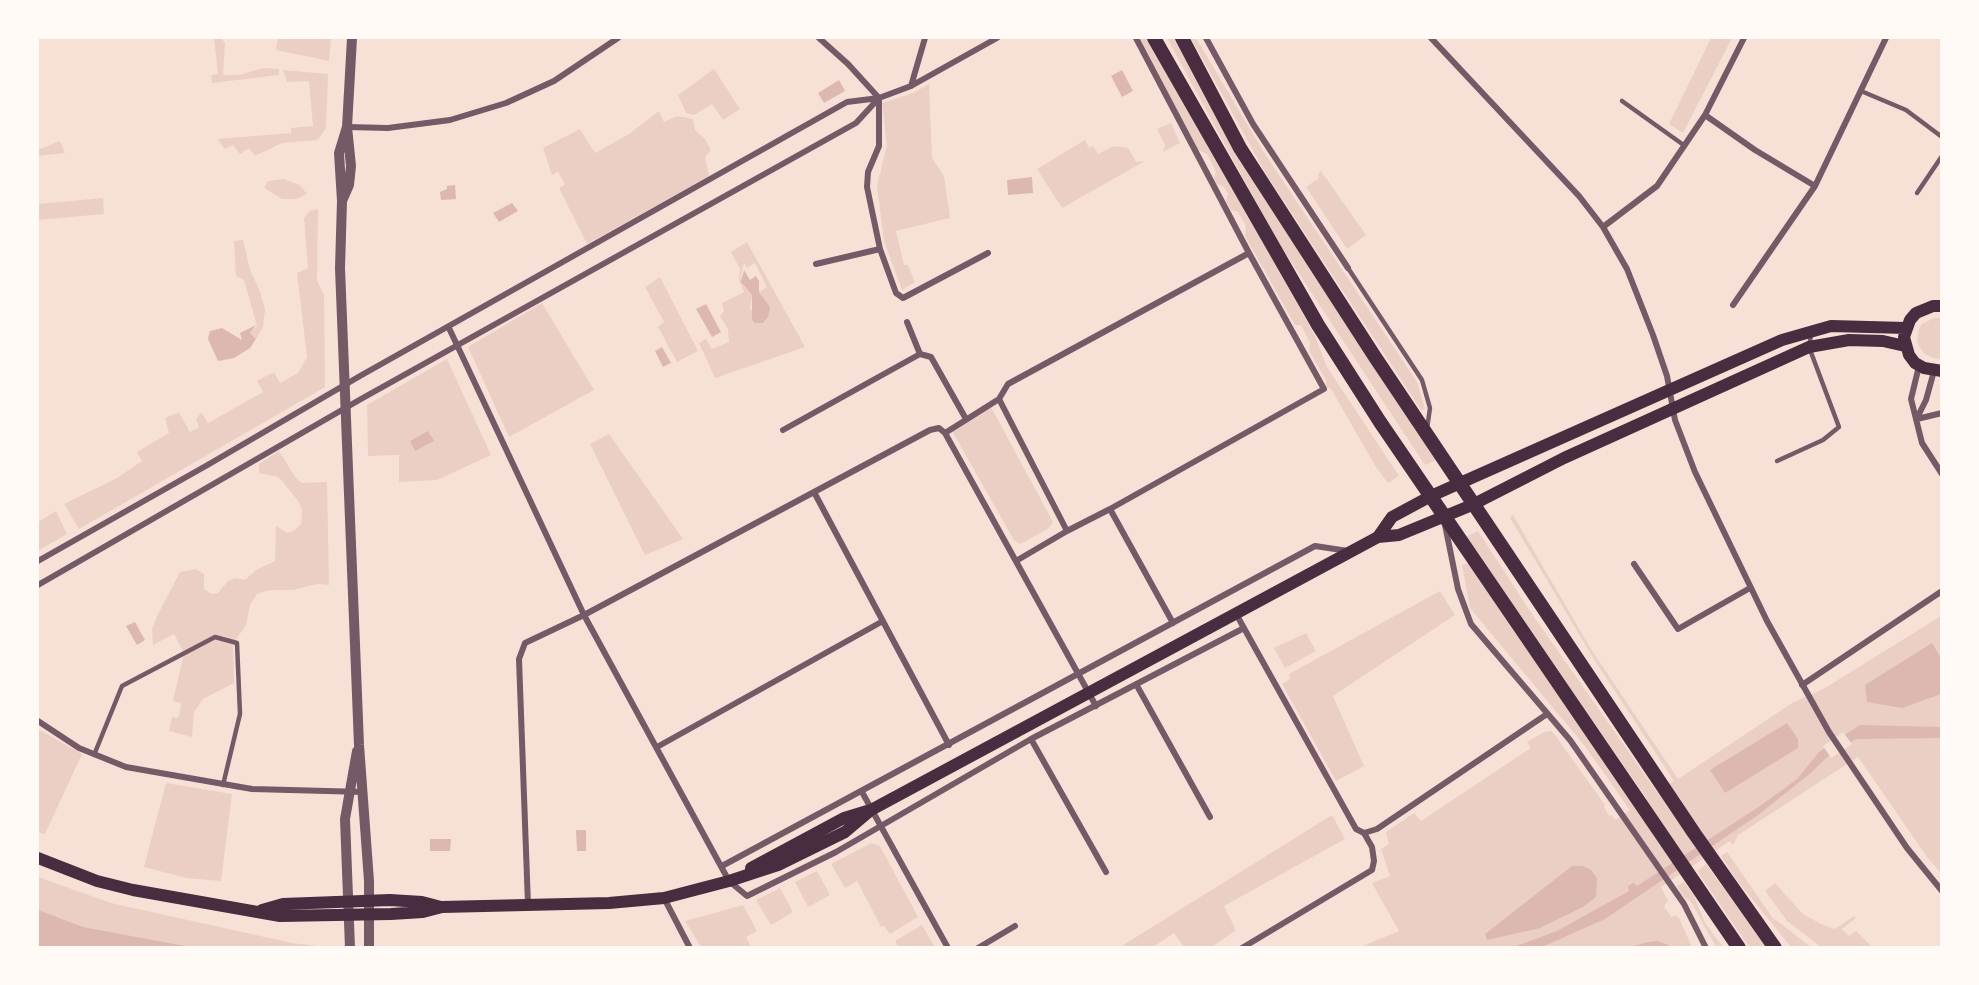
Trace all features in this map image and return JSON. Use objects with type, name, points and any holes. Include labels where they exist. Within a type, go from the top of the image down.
[{"type":"main road","points":[[1154,38],[1318,326],[1739,948]]},
{"type":"main road","points":[[1182,38],[1240,148],[1472,505],[1694,833],[1775,948]]},
{"type":"main road","points":[[1938,371],[1919,366],[1909,355],[1905,346],[1906,328],[1916,313],[1933,306],[1941,306]]},
{"type":"main road","points":[[1378,537],[1392,517],[1431,496],[1782,340],[1815,328],[1847,325],[1906,328]]},
{"type":"main road","points":[[38,858],[97,881],[133,890],[280,916],[423,912],[442,907],[664,898],[789,860],[845,832],[871,810],[1378,537],[1399,535],[1472,505],[1564,458],[1809,347],[1849,340],[1883,341],[1905,346]]},
{"type":"main road","points":[[261,911],[283,904],[369,900],[422,902],[442,907]]},
{"type":"street","points":[[352,38],[347,127],[339,153],[342,201],[340,268],[359,744],[364,792],[369,900],[369,948]]},
{"type":"street","points":[[347,127],[387,128],[450,120],[506,103],[554,81],[618,38]]},
{"type":"street","points":[[819,38],[849,64],[879,98],[879,146],[868,172],[867,187],[880,249],[896,293],[903,298],[988,253]]},
{"type":"street","points":[[911,86],[925,38]]},
{"type":"street","points":[[38,561],[346,384],[847,102],[879,98],[911,86],[997,38]]},
{"type":"street","points":[[1016,561],[1324,389],[1249,253],[1136,38]]},
{"type":"street","points":[[1206,38],[1253,124],[1348,268]]},
{"type":"street","points":[[1431,38],[1579,196],[1603,226],[1627,269],[1638,296],[1669,389],[1680,434],[1707,501],[1750,588],[1829,732],[1907,848],[1941,891]]},
{"type":"street","points":[[1603,226],[1657,186],[1705,115],[1744,38]]},
{"type":"street","points":[[1732,305],[1815,186],[1886,38]]},
{"type":"street","points":[[38,585],[346,407],[856,123],[879,98]]},
{"type":"street","points":[[1705,115],[1755,150],[1815,186]]},
{"type":"street","points":[[816,264],[880,249]]},
{"type":"street","points":[[945,433],[999,399],[1008,384],[1249,253]]},
{"type":"street","points":[[907,322],[920,354]]},
{"type":"street","points":[[449,328],[584,615],[729,880],[747,896],[881,828],[1031,740],[1244,628]]},
{"type":"street","points":[[783,430],[866,383],[892,372],[920,354],[932,357],[966,419]]},
{"type":"street","points":[[1919,366],[1911,399],[1922,443],[1941,474]]},
{"type":"street","points":[[1917,419],[1938,371]]},
{"type":"street","points":[[999,399],[1067,531]]},
{"type":"street","points":[[1917,419],[1941,413]]},
{"type":"street","points":[[528,905],[519,659],[525,643],[531,638],[584,615],[930,430],[939,428],[945,433],[1096,706]]},
{"type":"street","points":[[814,492],[949,745]]},
{"type":"street","points":[[1110,509],[1173,623]]},
{"type":"street","points":[[1444,515],[1464,612],[1471,624],[1570,740],[1684,904],[1706,948]]},
{"type":"street","points":[[722,866],[1315,546],[1351,551]]},
{"type":"street","points":[[1634,564],[1678,629],[1750,588]]},
{"type":"street","points":[[1802,685],[1941,591]]},
{"type":"street","points":[[1235,612],[1350,819],[1356,829],[1364,833],[1372,847],[1374,861],[1372,870],[1242,948]]},
{"type":"street","points":[[657,747],[883,621]]},
{"type":"street","points":[[1136,684],[1210,817]]},
{"type":"street","points":[[1364,833],[1377,829],[1547,714]]},
{"type":"street","points":[[38,721],[94,755],[126,768],[223,786],[364,792]]},
{"type":"street","points":[[1031,740],[1106,872]]},
{"type":"street","points":[[350,948],[345,819],[359,744]]},
{"type":"street","points":[[862,792],[948,948]]},
{"type":"street","points":[[664,898],[690,948]]},
{"type":"street","points":[[978,948],[1016,926]]},
{"type":"lane","points":[[1861,91],[1906,110],[1941,137]]},
{"type":"lane","points":[[1622,101],[1685,146]]},
{"type":"lane","points":[[1917,193],[1941,156]]},
{"type":"lane","points":[[1348,268],[1422,380],[1430,408],[1427,434]]},
{"type":"lane","points":[[1778,460],[1823,440],[1839,427],[1809,347],[1809,339],[1815,328]]},
{"type":"lane","points":[[94,755],[122,686],[215,637],[237,644],[240,714],[223,786]]},
{"type":"shaded area","points":[[214,38],[221,38],[225,43],[223,75],[239,75],[263,68],[279,69],[279,75],[212,83],[211,75],[218,74]]},
{"type":"shaded area","points":[[278,38],[331,38],[329,61],[276,50]]},
{"type":"shaded area","points":[[1140,38],[1150,38],[1315,336],[1327,367],[1399,476],[1388,483],[1376,467],[1331,389],[1326,387],[1326,380],[1309,351],[1310,343],[1301,325],[1295,325],[1245,236],[1246,226],[1238,212],[1231,210],[1226,201],[1228,194],[1223,186],[1217,184],[1214,179],[1216,172],[1207,154],[1198,150]]},
{"type":"shaded area","points":[[1167,38],[1173,38],[1307,265],[1437,460],[1425,465],[1276,239]]},
{"type":"shaded area","points":[[1191,38],[1196,38],[1263,151],[1417,382],[1425,409],[1421,410],[1266,174]]},
{"type":"shaded area","points":[[1711,38],[1732,38],[1683,133],[1669,124]]},
{"type":"shaded area","points":[[714,69],[740,109],[723,120],[712,104],[694,115],[686,113],[678,95]]},
{"type":"shaded area","points":[[283,70],[328,74],[326,128],[318,140],[282,143],[255,156],[249,148],[240,154],[233,145],[225,149],[217,139],[291,133],[291,128],[313,126],[309,81],[287,82]]},
{"type":"shaded area","points":[[1122,70],[1133,91],[1122,97],[1111,76]]},
{"type":"shaded area","points":[[839,80],[845,91],[824,103],[818,93]]},
{"type":"shaded area","points":[[929,84],[932,158],[944,176],[950,218],[896,231],[904,265],[908,265],[915,282],[902,290],[884,241],[877,186],[887,145],[882,103],[913,93]]},
{"type":"shaded area","points":[[659,111],[664,122],[677,116],[693,119],[695,130],[705,139],[711,150],[705,157],[709,176],[587,244],[559,188],[565,185],[558,172],[552,175],[543,148],[580,129],[595,153],[629,134]]},
{"type":"shaded area","points":[[1171,123],[1180,143],[1163,152],[1165,145],[1157,129]]},
{"type":"shaded area","points":[[1085,140],[1089,148],[1093,146],[1098,154],[1114,146],[1128,148],[1136,162],[1145,161],[1062,208],[1037,169]]},
{"type":"shaded area","points":[[60,141],[65,153],[38,156],[38,150]]},
{"type":"shaded area","points":[[1321,171],[1366,235],[1347,249],[1306,187],[1319,178],[1318,174]]},
{"type":"shaded area","points":[[1032,177],[1033,193],[1008,195],[1007,180]]},
{"type":"shaded area","points":[[284,179],[300,185],[307,194],[296,199],[282,199],[264,188],[268,181]]},
{"type":"shaded area","points":[[455,185],[456,199],[441,200],[440,192],[447,189],[447,186]]},
{"type":"shaded area","points":[[103,198],[104,214],[38,220],[38,204]]},
{"type":"shaded area","points":[[512,203],[518,211],[499,222],[493,213]]},
{"type":"shaded area","points":[[318,209],[317,281],[324,295],[325,387],[79,529],[64,504],[117,478],[142,461],[137,452],[169,433],[165,418],[179,412],[190,432],[199,427],[196,419],[200,414],[202,413],[208,423],[263,392],[257,381],[274,372],[280,383],[298,373],[307,357],[297,273],[308,268],[304,218],[310,211]]},
{"type":"shaded area","points":[[243,240],[250,270],[265,309],[263,327],[256,339],[250,333],[257,326],[244,280],[236,276],[234,241]]},
{"type":"shaded area","points":[[747,242],[805,347],[715,378],[699,343],[706,339],[712,349],[729,342],[728,329],[720,316],[724,311],[722,303],[744,292],[739,280],[740,269],[731,252]],"holes":[[[744,263],[747,268],[755,263],[767,287],[759,292],[766,302],[750,311],[752,295],[743,285],[741,276]]]},
{"type":"shaded area","points":[[744,270],[750,280],[756,276],[759,281],[759,292],[770,307],[768,317],[763,323],[755,323],[752,320],[752,295],[741,282]]},
{"type":"shaded area","points":[[660,277],[698,351],[677,362],[658,327],[664,322],[645,287]]},
{"type":"shaded area","points":[[542,303],[594,390],[509,437],[468,347]]},
{"type":"shaded area","points":[[706,304],[721,332],[712,337],[696,309]]},
{"type":"shaded area","points":[[1934,318],[1942,318],[1941,358],[1936,359],[1924,354],[1917,342],[1922,324]]},
{"type":"shaded area","points":[[256,325],[250,333],[256,339],[250,348],[234,358],[218,361],[208,339],[210,331],[222,328],[242,340],[240,333]]},
{"type":"shaded area","points":[[662,347],[671,363],[663,367],[655,351]]},
{"type":"shaded area","points":[[447,359],[491,455],[437,480],[399,482],[399,455],[368,456],[367,405]]},
{"type":"shaded area","points":[[991,407],[1053,522],[1048,529],[1020,544],[1014,540],[952,431]]},
{"type":"shaded area","points":[[428,431],[434,441],[415,451],[410,441]]},
{"type":"shaded area","points":[[609,434],[683,539],[645,555],[590,444]]},
{"type":"shaded area","points":[[279,451],[295,477],[302,483],[327,482],[329,585],[317,584],[293,590],[269,590],[257,594],[250,605],[246,625],[233,644],[234,683],[203,699],[194,712],[192,737],[169,731],[172,717],[178,718],[180,711],[181,703],[173,701],[184,653],[174,634],[153,645],[152,629],[157,616],[180,572],[196,569],[204,574],[204,589],[211,594],[218,593],[228,581],[236,578],[245,580],[256,570],[275,561],[276,526],[287,533],[294,531],[301,524],[302,510],[299,502],[278,477],[259,473],[259,464]]},
{"type":"shaded area","points":[[56,511],[67,534],[38,551],[38,522]]},
{"type":"shaded area","points":[[1513,515],[1589,646],[1678,779],[1792,703],[1825,688],[1941,616],[1941,873],[1927,857],[1858,757],[1738,835],[1733,845],[1730,841],[1661,887],[1668,901],[1664,906],[1671,917],[1675,915],[1679,918],[1692,947],[1670,945],[1635,948],[1358,948],[1399,931],[1372,883],[1390,876],[1381,849],[1389,844],[1386,832],[1414,813],[1421,821],[1531,748],[1527,742],[1544,732],[1551,731],[1555,735],[1605,805],[1609,816],[1612,815],[1615,820],[1630,810],[1584,745],[1470,608],[1462,565],[1469,563],[1637,806],[1647,799],[1465,537],[1478,531],[1532,614],[1657,792],[1674,781],[1595,661],[1510,518]]},
{"type":"shaded area","points":[[1440,591],[1455,615],[1333,696],[1364,766],[1336,781],[1282,684],[1290,679],[1289,674]]},
{"type":"shaded area","points":[[135,622],[145,640],[137,645],[126,626]]},
{"type":"shaded area","points":[[1306,633],[1316,651],[1285,668],[1274,648]]},
{"type":"shaded area","points":[[1932,643],[1941,658],[1941,694],[1902,708],[1867,702],[1865,685]]},
{"type":"shaded area","points":[[1787,723],[1798,739],[1798,748],[1725,793],[1710,770]]},
{"type":"shaded area","points":[[1860,725],[1941,727],[1941,738],[1856,739],[1826,758],[1758,815],[1605,919],[1542,947],[1511,948],[1557,931],[1629,891],[1628,886],[1633,883],[1637,886],[1760,806],[1797,779],[1819,752]]},
{"type":"shaded area","points":[[38,729],[82,754],[45,834],[38,832]]},
{"type":"shaded area","points":[[166,783],[232,794],[221,881],[186,878],[144,867]]},
{"type":"shaded area","points":[[1332,815],[1345,839],[1224,906],[1236,930],[1212,947],[1184,947],[1174,933],[1153,947],[1120,947]]},
{"type":"shaded area","points":[[576,830],[586,830],[586,851],[577,851]]},
{"type":"shaded area","points":[[430,839],[451,839],[450,851],[430,851]]},
{"type":"shaded area","points":[[871,843],[880,846],[918,917],[890,934],[884,926],[881,927],[857,881],[845,888],[831,864]]},
{"type":"shaded area","points":[[1727,852],[1772,917],[1811,947],[1791,947],[1739,883],[1721,856]]},
{"type":"shaded area","points":[[1706,864],[1766,947],[1749,947],[1697,871]]},
{"type":"shaded area","points":[[1572,866],[1583,866],[1591,870],[1597,878],[1596,897],[1583,907],[1540,928],[1487,940],[1485,934]]},
{"type":"shaded area","points":[[817,871],[830,895],[808,907],[795,882]]},
{"type":"shaded area","points":[[38,877],[111,903],[292,943],[327,947],[38,947]]},
{"type":"shaded area","points":[[1684,882],[1694,896],[1705,923],[1723,947],[1716,947],[1691,902],[1684,897],[1677,886]]},
{"type":"shaded area","points":[[1775,883],[1803,914],[1821,924],[1835,929],[1854,916],[1856,918],[1842,929],[1849,936],[1856,931],[1872,947],[1821,947],[1787,921],[1765,891]]},
{"type":"shaded area","points":[[780,888],[793,912],[771,925],[756,900]]},
{"type":"shaded area","points":[[743,905],[757,931],[746,937],[751,947],[701,947],[685,921]]},
{"type":"shaded area","points":[[38,910],[83,927],[190,947],[38,947]]},
{"type":"shaded area","points":[[922,925],[935,947],[898,947],[895,941]]},
{"type":"shaded area","points":[[1657,941],[1674,947],[1630,947],[1648,942]]},
{"type":"pier","points":[[1843,732],[1852,744],[1831,758],[1823,746]]}]
